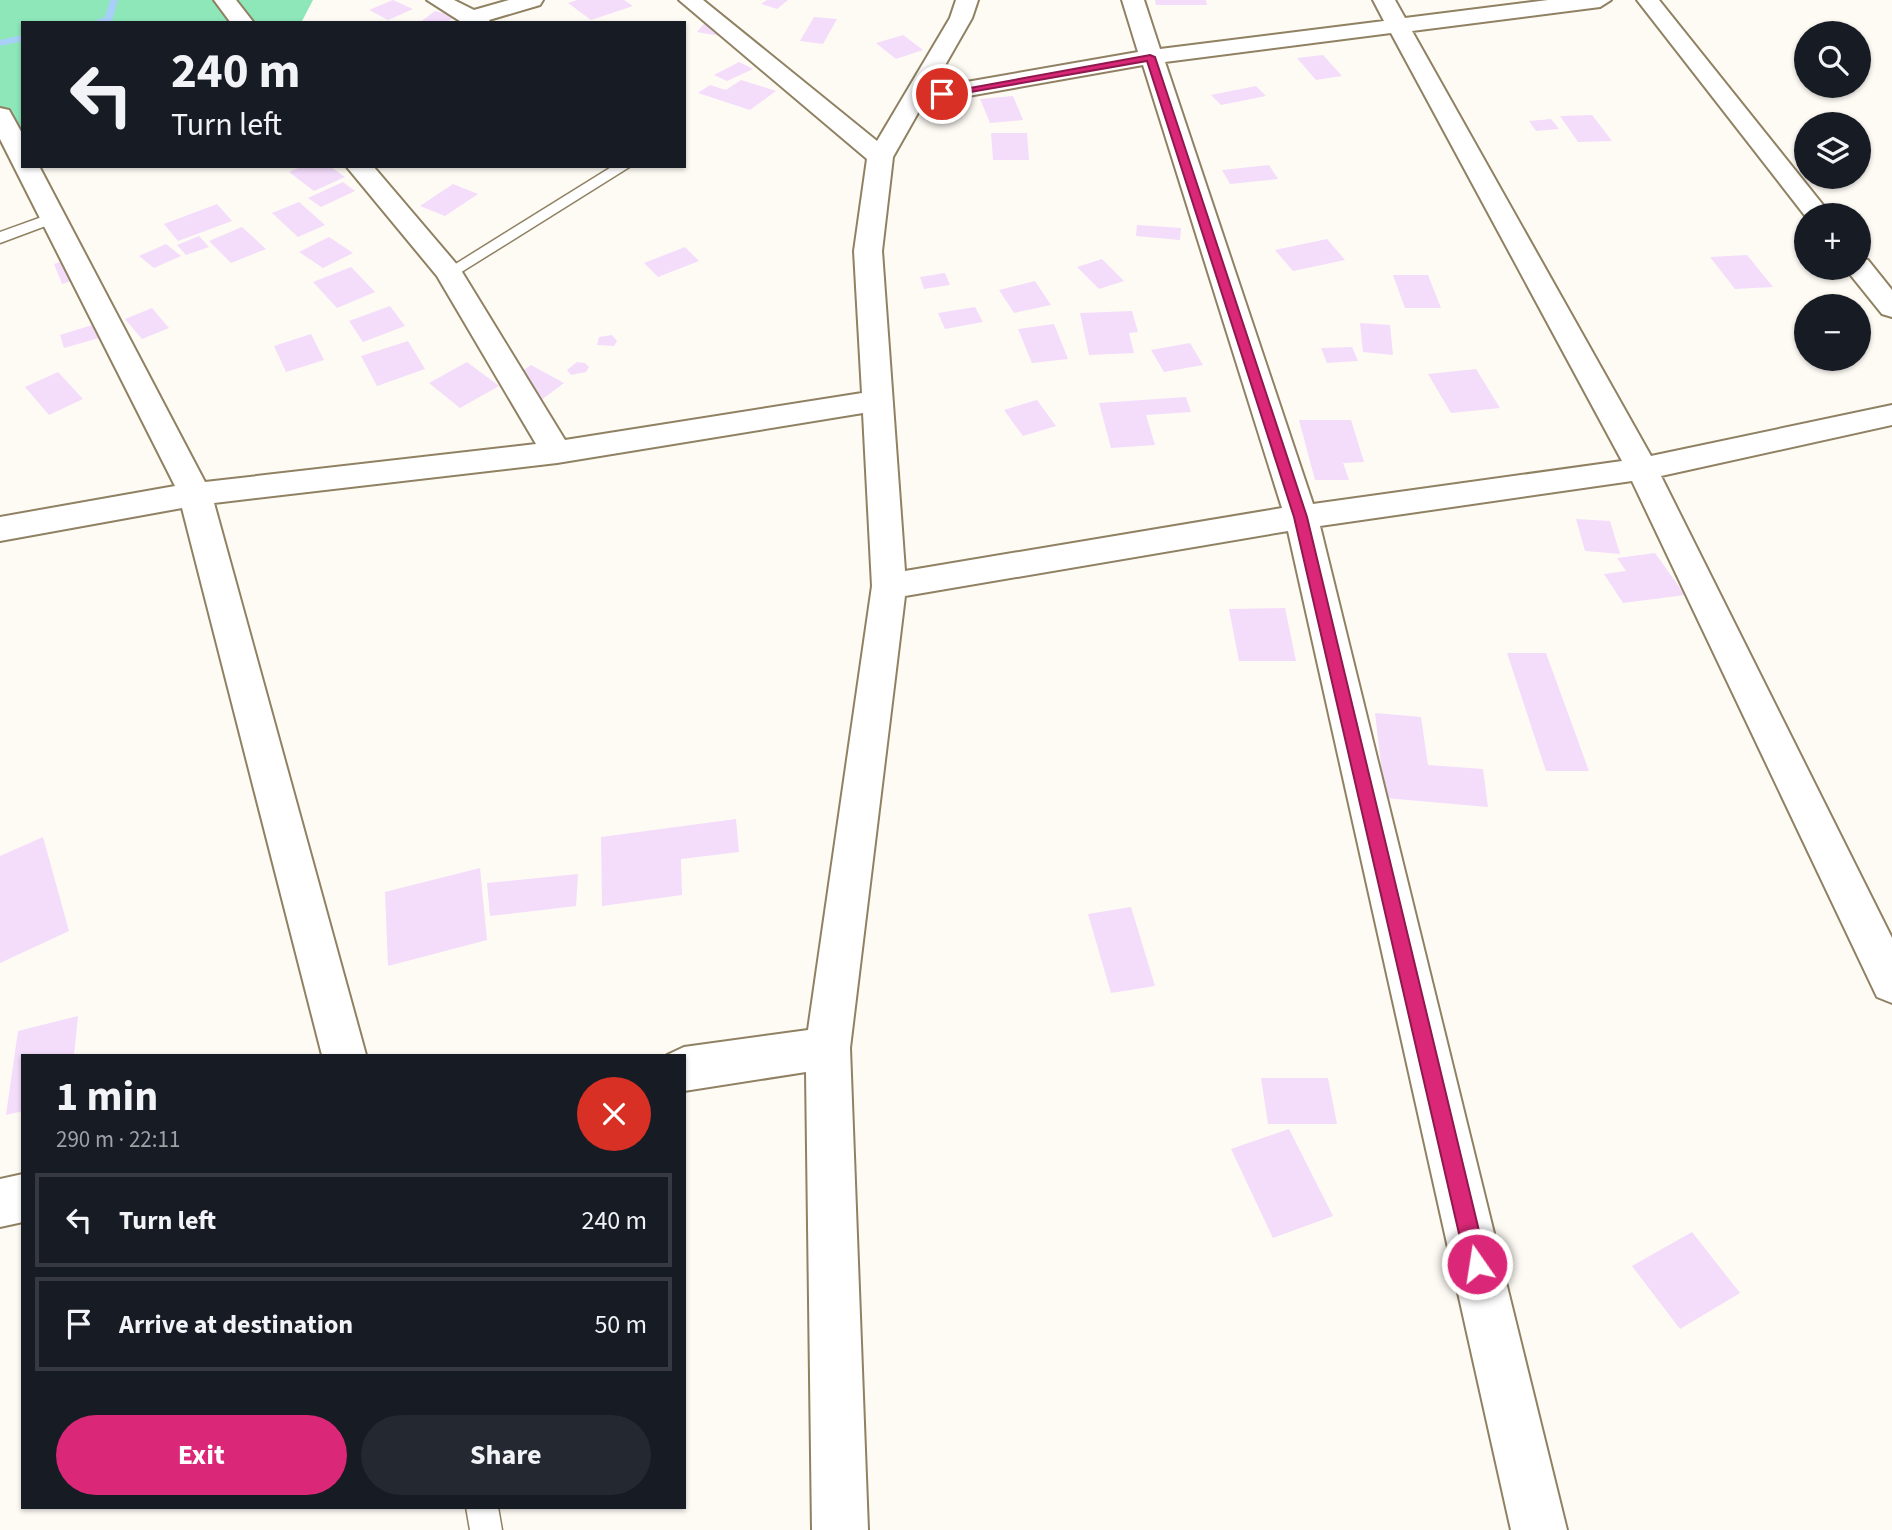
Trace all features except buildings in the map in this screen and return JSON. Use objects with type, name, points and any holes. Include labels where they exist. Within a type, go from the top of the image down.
[{"type":"street","points":[[225,0],[241,21]]},
{"type":"street","points":[[438,0],[476,20],[532,0]]},
{"type":"street","points":[[690,0],[880,157]]},
{"type":"street","points":[[1133,0],[1301,517],[1539,1530]]},
{"type":"street","points":[[916,98],[1391,12],[1600,0]]},
{"type":"street","points":[[1648,0],[1809,203]]},
{"type":"street","points":[[841,1530],[828,1048],[889,586],[868,251],[880,157],[916,98],[958,8]]},
{"type":"street","points":[[1391,12],[1642,469],[1892,983]]},
{"type":"street","points":[[0,115],[21,155]]},
{"type":"street","points":[[27,168],[195,494],[344,1054]]},
{"type":"street","points":[[361,168],[449,273],[557,452]]},
{"type":"street","points":[[1869,280],[1892,308]]},
{"type":"street","points":[[0,528],[195,494],[557,452],[879,400]]},
{"type":"street","points":[[889,586],[1301,517],[1642,469],[1892,415]]},
{"type":"street","points":[[686,1069],[828,1048]]},
{"type":"street","points":[[0,1203],[21,1198]]},
{"type":"lane","points":[[449,273],[621,168]]},
{"type":"lane","points":[[0,239],[53,218]]},
{"type":"lane","points":[[482,1509],[486,1530]]},
{"type":"green space","points":[[0,0],[313,0],[302,21],[21,21],[21,130],[0,134]]},
{"type":"waterway","points":[[101,21],[109,19],[114,0]]},
{"type":"waterway","points":[[0,43],[21,38]]},
{"type":"route","points":[[942,94],[1150,57],[1301,517],[1477,1264]]}]
